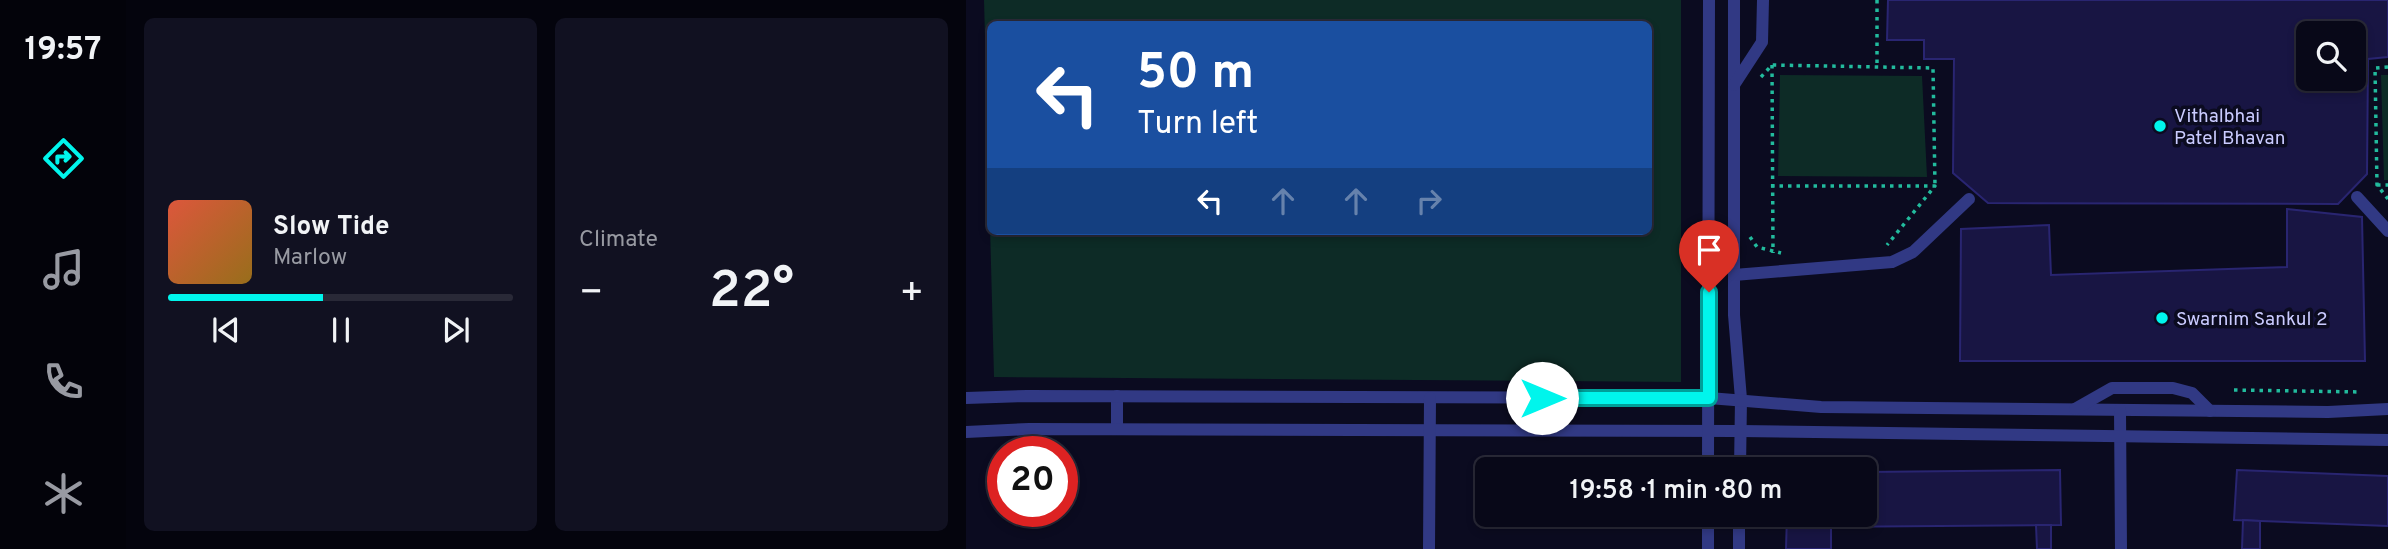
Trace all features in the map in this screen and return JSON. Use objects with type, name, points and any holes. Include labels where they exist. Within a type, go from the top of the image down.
[{"type":"lane","points":[[1709,457],[1710,0]]},
{"type":"lane","points":[[1734,0],[1734,275],[1741,399],[1740,457]]},
{"type":"lane","points":[[1734,85],[1762,42],[1763,0]]},
{"type":"lane","points":[[2357,197],[2388,231]]},
{"type":"lane","points":[[1734,275],[1892,262],[1913,252],[1969,199]]},
{"type":"lane","points":[[2075,410],[2112,388],[2173,388],[2192,393],[2210,411]]},
{"type":"lane","points":[[1117,396],[1117,429]]},
{"type":"lane","points":[[966,398],[1709,398],[1821,407],[2210,411],[2388,409]]},
{"type":"lane","points":[[1429,549],[1430,398]]},
{"type":"lane","points":[[2120,410],[2121,549]]},
{"type":"lane","points":[[966,432],[1117,429],[1740,431],[2388,440]]},
{"type":"lane","points":[[1708,527],[1708,549]]},
{"type":"lane","points":[[1739,527],[1739,549]]},
{"type":"path","points":[[1877,0],[1877,67]]},
{"type":"path","points":[[1772,53],[1773,253],[1786,253]]},
{"type":"path","points":[[1772,65],[1933,68],[1935,186],[1882,252]]},
{"type":"path","points":[[2388,67],[2375,68],[2377,185],[2388,198]]},
{"type":"path","points":[[2377,185],[2388,185]]},
{"type":"path","points":[[1771,186],[1935,186]]},
{"type":"path","points":[[2234,390],[2374,392]]},
{"type":"green space","points":[[984,0],[1681,0],[1681,382],[994,377],[990,235],[1652,235],[1652,21],[987,21],[987,113]]},
{"type":"green space","points":[[1780,75],[1922,76],[1927,177],[1778,176]]},
{"type":"green space","points":[[2381,75],[2388,75],[2388,180],[2384,180]]},
{"type":"building","name":"Vithalbhai Patel Bhavan","points":[[1888,0],[2388,0],[2388,57],[2368,59],[2367,174],[2338,204],[1988,203],[1953,173],[1954,59],[1924,59],[1924,40],[1887,40]]},
{"type":"building","name":"Swarnim Sankul 2","points":[[2287,209],[2362,217],[2365,361],[1960,361],[1961,229],[2049,225],[2051,275],[2287,267]]},
{"type":"building","points":[[2060,470],[2061,525],[1877,526],[1877,472]]},
{"type":"building","points":[[2237,470],[2388,476],[2388,526],[2234,520]]},
{"type":"building","points":[[2243,520],[2260,521],[2260,549],[2242,549]]},
{"type":"building","points":[[2036,525],[2051,525],[2051,549],[2037,549]]},
{"type":"building","points":[[1787,527],[1831,527],[1831,549],[1786,549]]},
{"type":"place","name":"Vithalbhai Patel Bhavan","points":[[2160,126]]},
{"type":"place","name":"Swarnim Sankul 2","points":[[2162,318]]},
{"type":"route","points":[[1542,398],[1709,398],[1709,292]]}]
